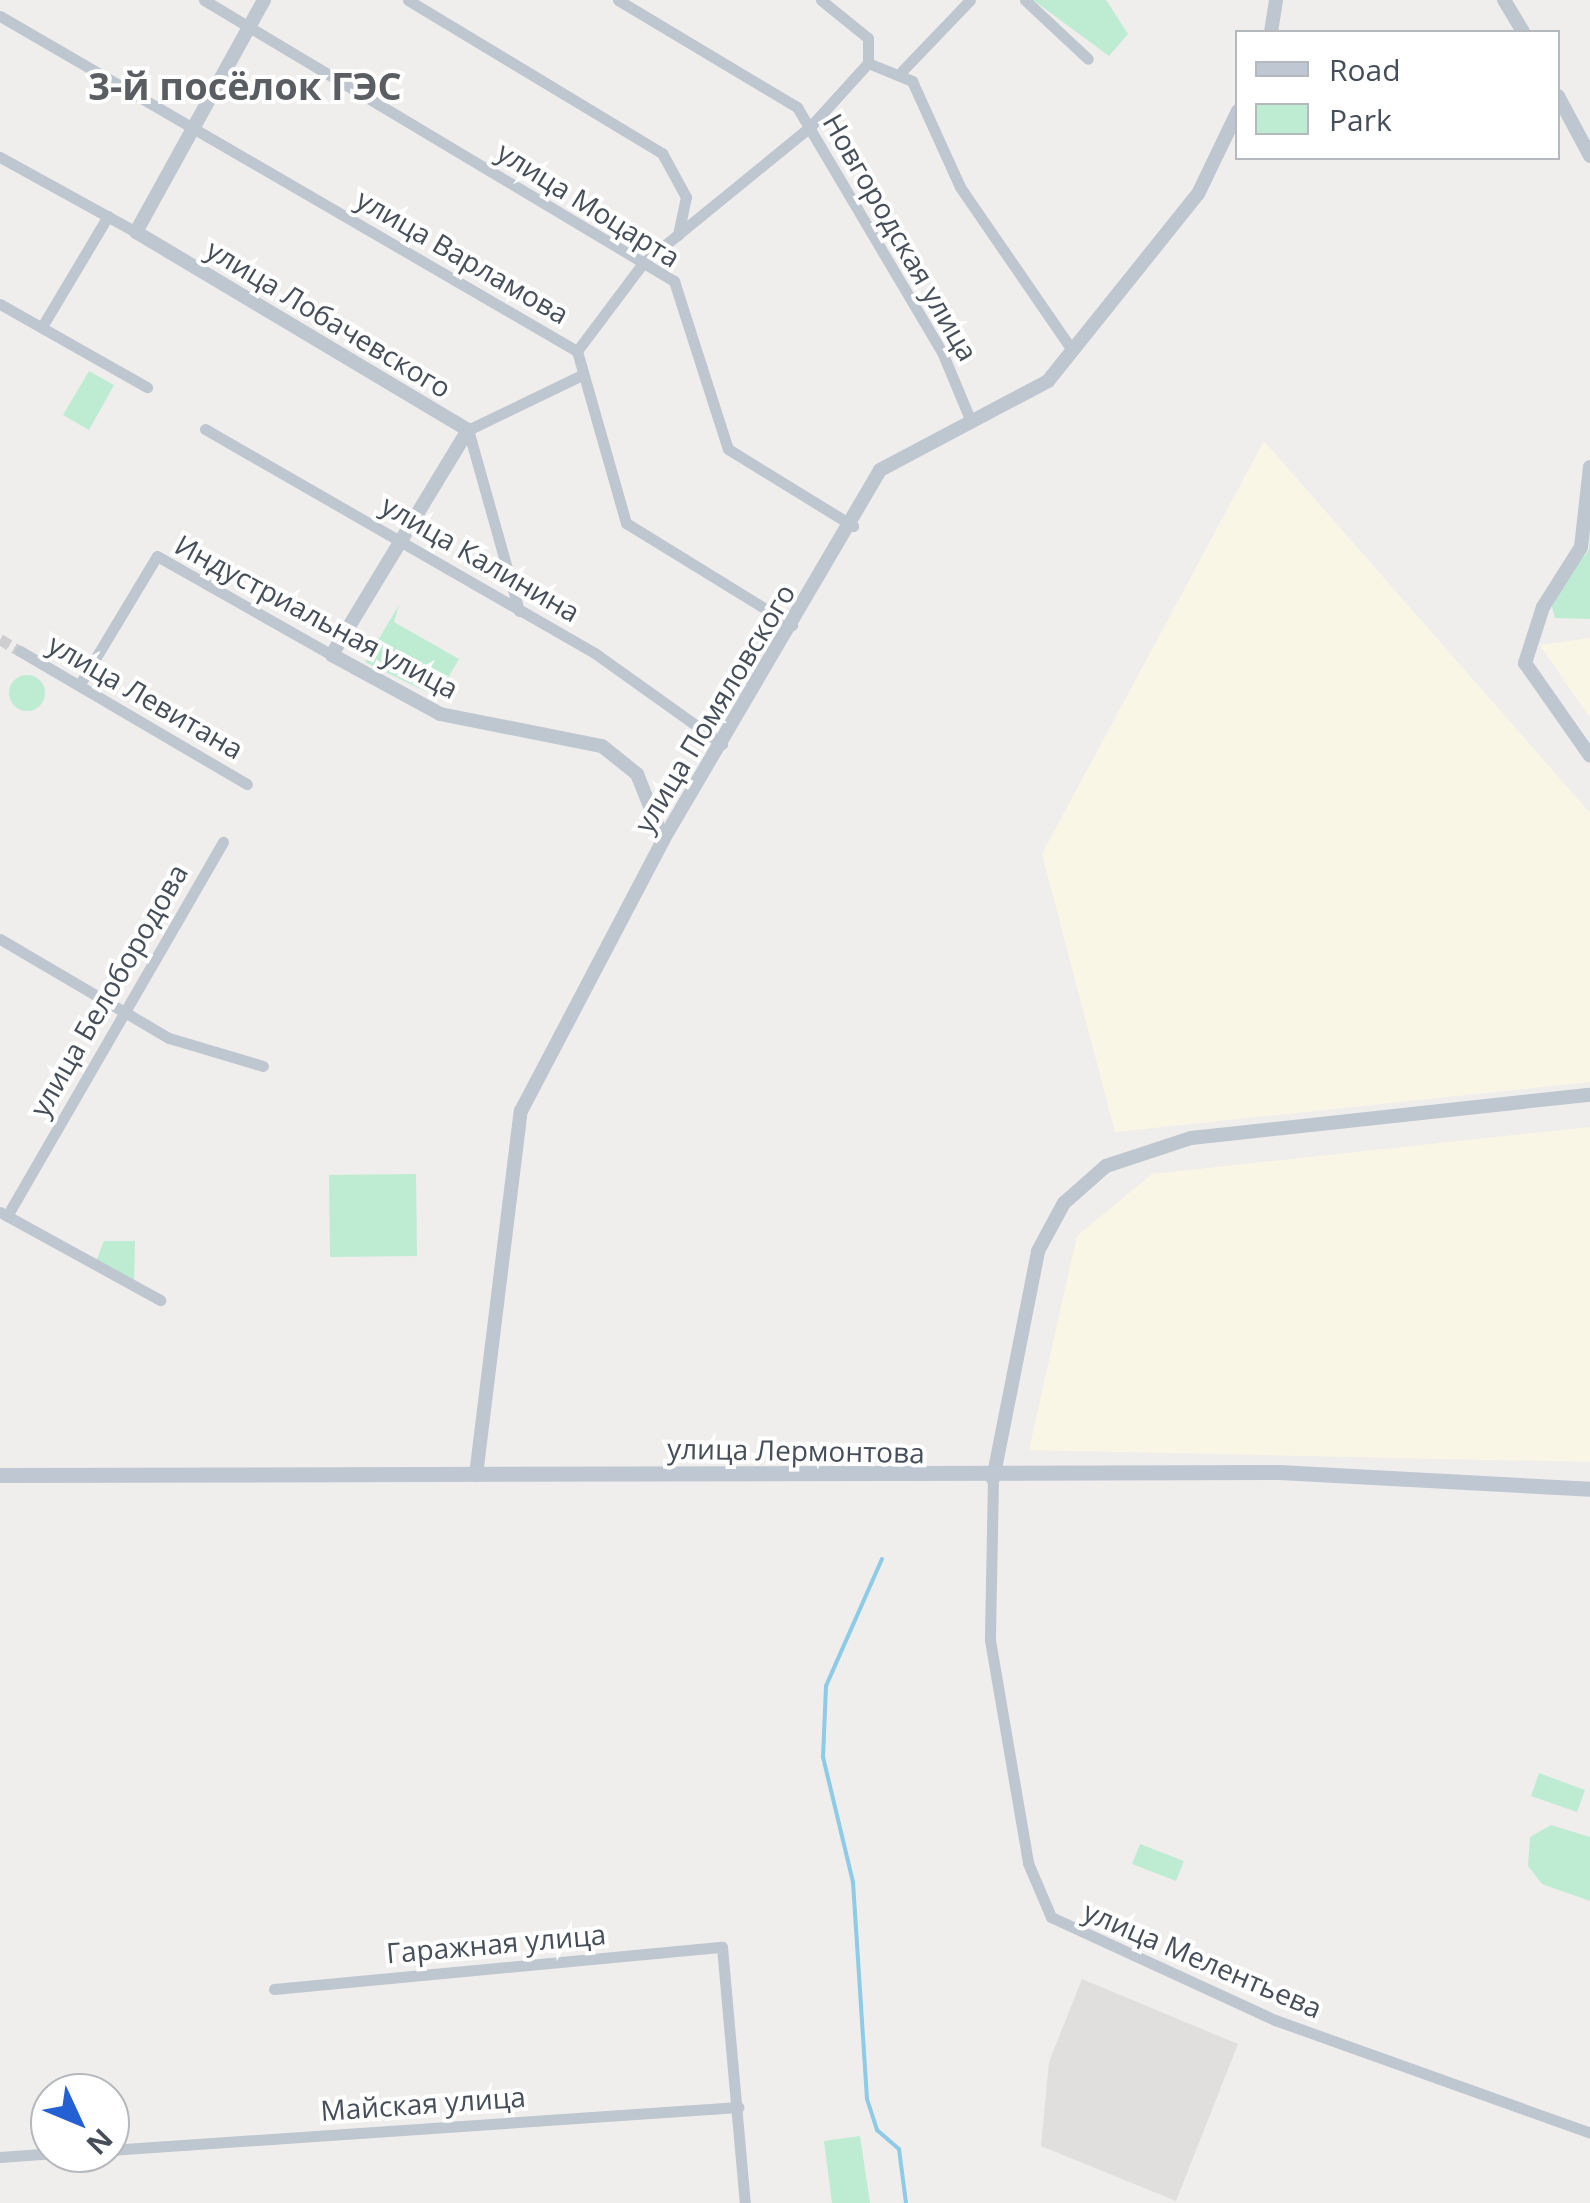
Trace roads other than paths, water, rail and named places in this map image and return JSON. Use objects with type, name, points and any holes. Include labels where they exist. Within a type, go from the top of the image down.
[{"type":"main road","name":"улица Лермонтова","points":[[0,1475],[993,1479],[1279,1472],[1590,1489]]},
{"type":"street","name":"улица Моцарта","points":[[204,0],[674,281],[728,449],[853,526]]},
{"type":"street","points":[[136,232],[264,0]]},
{"type":"street","points":[[408,0],[662,153],[686,197],[678,235]]},
{"type":"street","name":"Новгородская улица","points":[[618,0],[778,92],[810,127],[942,352],[970,419]]},
{"type":"street","points":[[577,351],[643,263],[810,127],[868,63],[868,38],[821,0]]},
{"type":"street","points":[[902,71],[970,0]]},
{"type":"street","points":[[1024,0],[1088,59]]},
{"type":"street","points":[[1270,30],[1276,0]]},
{"type":"street","points":[[1504,0],[1522,30]]},
{"type":"street","name":"улица Варламова","points":[[0,16],[577,351],[626,523],[792,625]]},
{"type":"street","points":[[868,63],[902,71]]},
{"type":"street","points":[[902,71],[960,187],[1072,350]]},
{"type":"street","points":[[1560,100],[1590,156]]},
{"type":"street","name":"улица Помяловского","points":[[476,1475],[521,1111],[664,840],[853,526],[884,465],[1048,381],[1198,194],[1235,116]]},
{"type":"street","name":"улица Лобачевского","points":[[0,157],[136,232],[468,430],[519,611]]},
{"type":"street","points":[[43,325],[108,216]]},
{"type":"street","points":[[0,304],[147,387]]},
{"type":"street","points":[[332,655],[468,430],[582,375]]},
{"type":"street","name":"улица Калинина","points":[[206,429],[519,611],[722,744]]},
{"type":"street","points":[[1590,467],[1582,547],[1543,608],[1525,664],[1590,756]]},
{"type":"street","name":"Индустриальная улица","points":[[80,684],[157,556],[440,714],[602,746],[637,774],[664,840]]},
{"type":"street","name":"улица Левитана","points":[[20,651],[247,784]]},
{"type":"street","name":"улица Белобородова","points":[[4,1214],[223,842]]},
{"type":"street","points":[[0,939],[168,1038],[263,1066]]},
{"type":"street","points":[[993,1479],[1038,1250],[1064,1203],[1106,1166],[1191,1138],[1590,1096]]},
{"type":"street","points":[[4,1214],[160,1300]]},
{"type":"street","name":"улица Мелентьева","points":[[993,1479],[990,1640],[1028,1863],[1051,1917],[1275,2020],[1590,2133]]},
{"type":"street","name":"Гаражная улица","points":[[274,1989],[722,1947],[739,2107]]},
{"type":"street","points":[[739,2107],[744,2203]]},
{"type":"street","name":"Майская улица","points":[[130,2149],[739,2107]]},
{"type":"street","points":[[0,2156],[30,2154]]},
{"type":"waterway","points":[[882,1559],[826,1686],[823,1757],[853,1882],[867,2099],[877,2130],[899,2149],[906,2203]]},
{"type":"tunnel","points":[[0,639],[20,651]]},
{"type":"district","name":"3-й посёлок ГЭС","points":[[245,86]]}]
